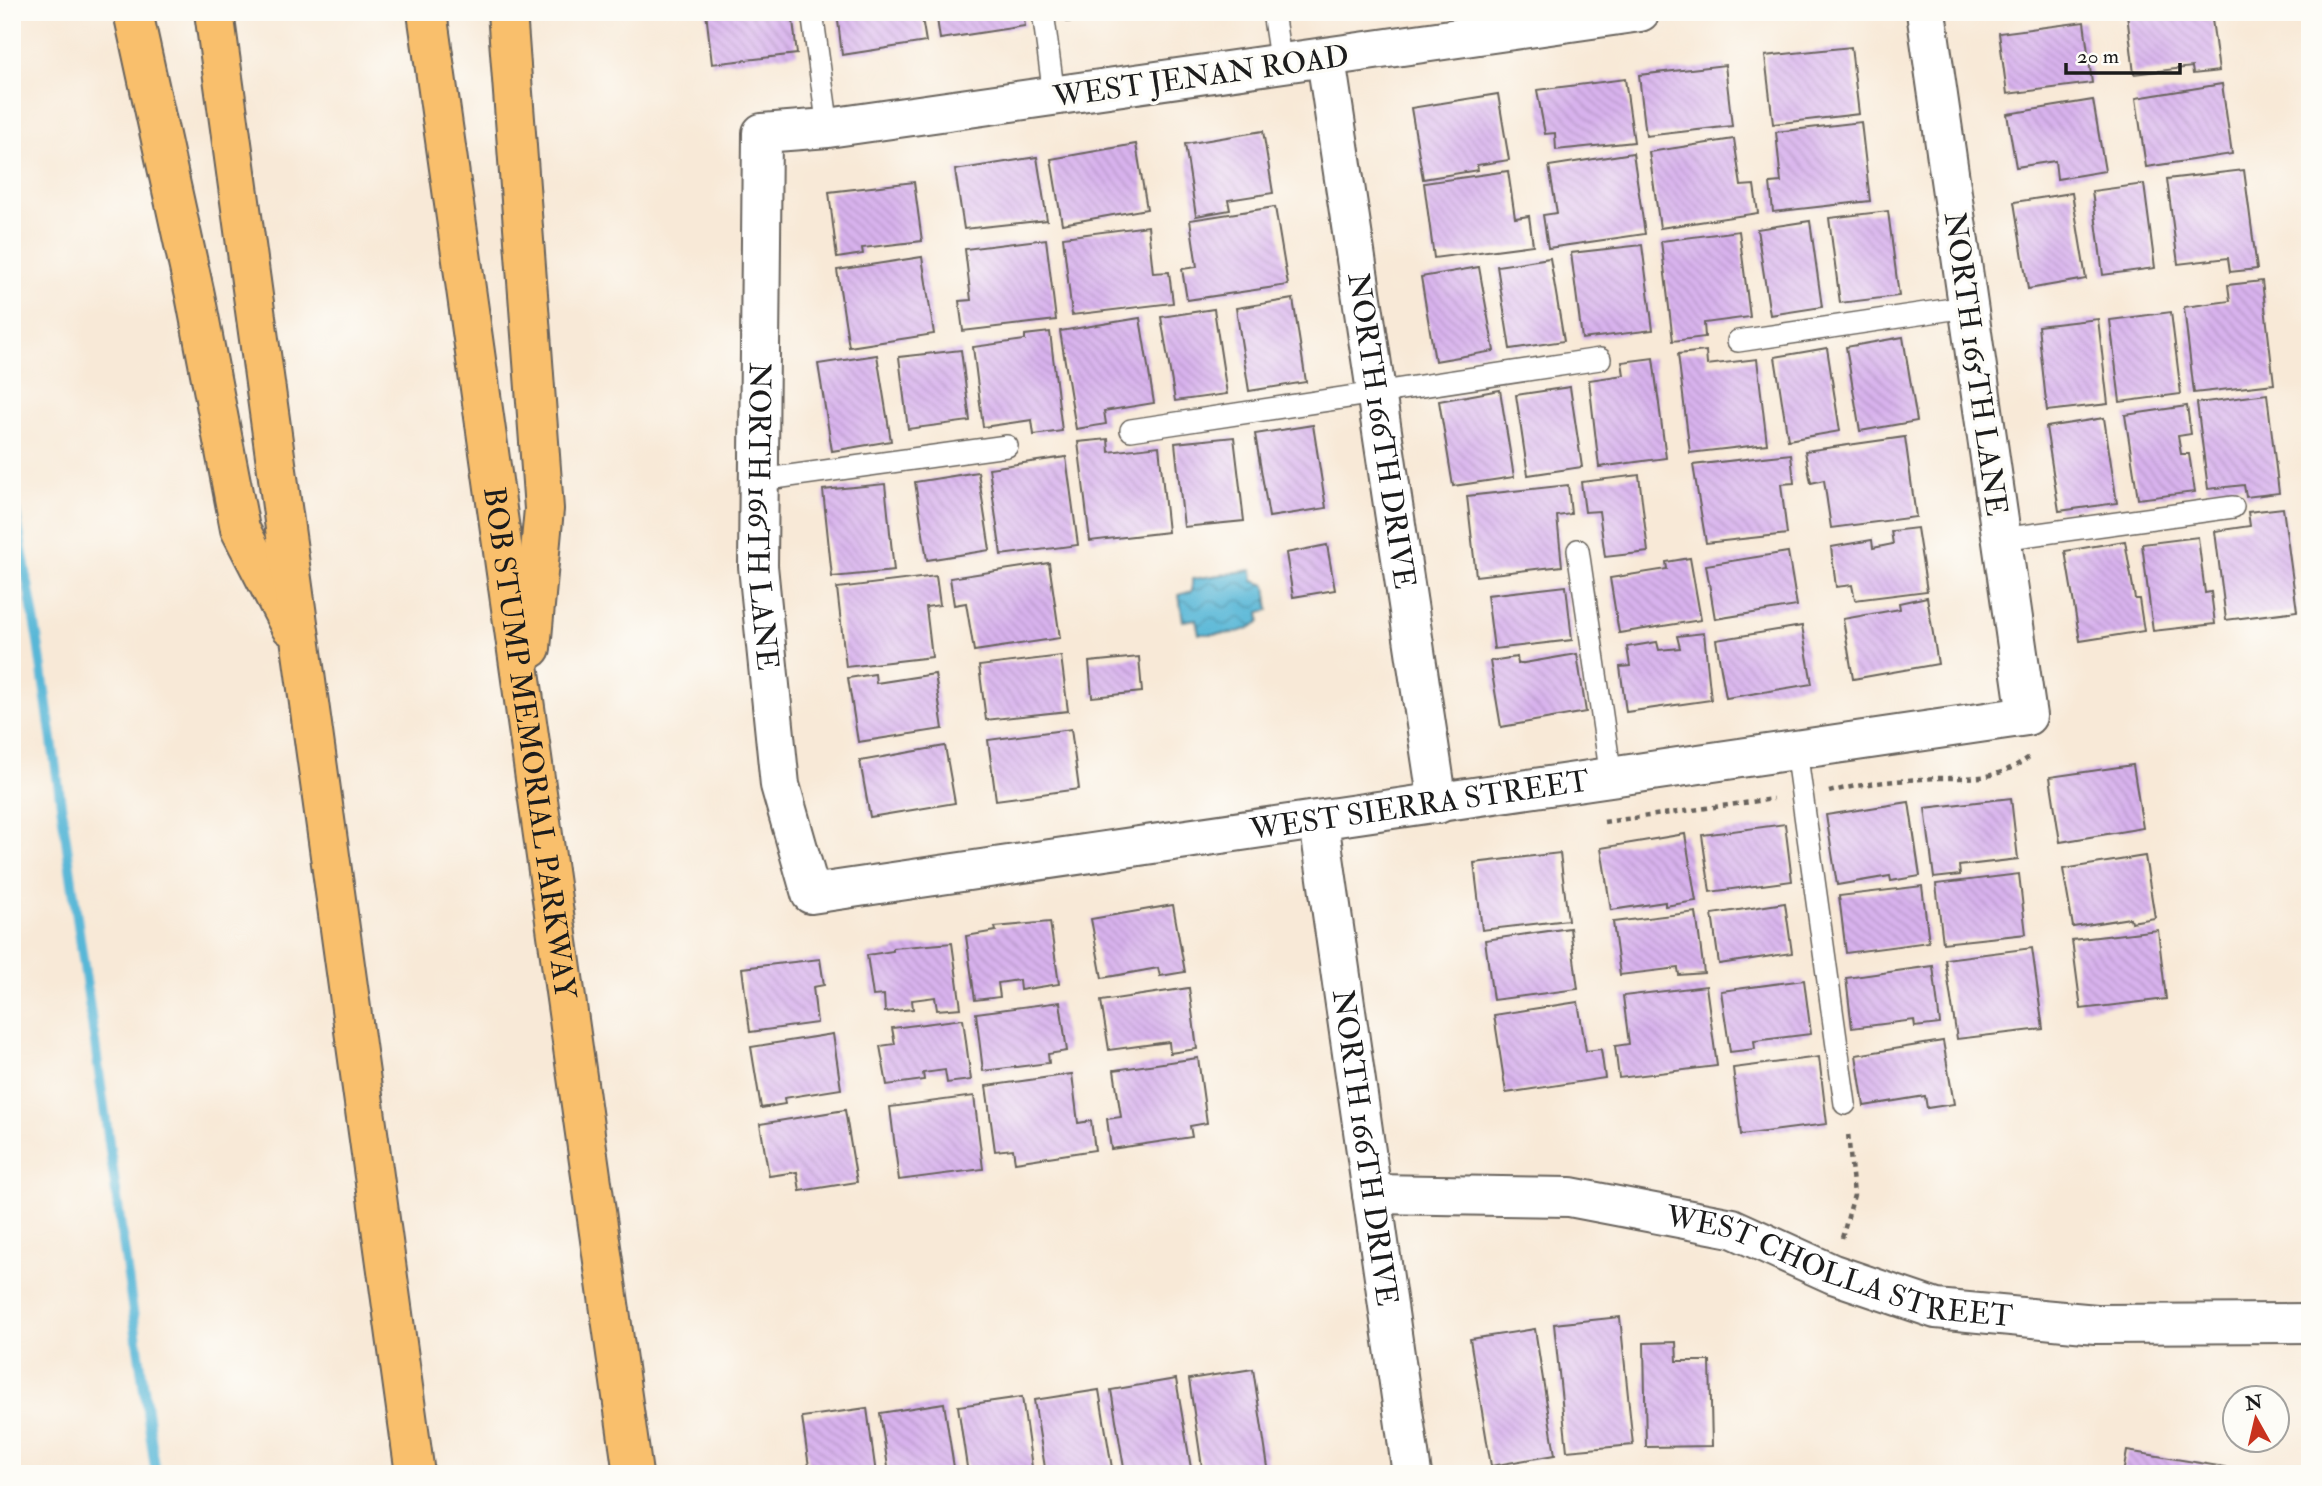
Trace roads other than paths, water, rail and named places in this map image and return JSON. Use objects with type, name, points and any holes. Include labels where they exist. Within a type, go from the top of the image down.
[{"type":"highway","points":[[133,12],[195,295],[240,529],[303,649]]},
{"type":"highway","points":[[214,12],[415,1474]]},
{"type":"highway","name":"BOB STUMP MEMORIAL PARKWAY","points":[[427,12],[633,1474]]},
{"type":"highway","points":[[507,12],[544,509],[526,703]]},
{"type":"street","name":"WEST JENAN ROAD","points":[[762,133],[828,128],[1326,59],[1640,12]]},
{"type":"street","name":"NORTH 165TH LANE","points":[[1926,12],[1966,307],[2027,716]]},
{"type":"street","name":"NORTH 166TH DRIVE","points":[[1326,59],[1438,804]]},
{"type":"street","name":"NORTH 166TH LANE","points":[[762,133],[758,566],[780,785],[811,894]]},
{"type":"street","name":"WEST SIERRA STREET","points":[[811,894],[1320,822],[2027,716]]},
{"type":"street","name":"NORTH 166TH DRIVE","points":[[1320,822],[1412,1474]]},
{"type":"street","name":"WEST CHOLLA STREET","points":[[1372,1194],[1570,1197],[1732,1228],[1833,1274],[1936,1309],[2096,1324],[2310,1323]]},
{"type":"lane","points":[[812,12],[828,128]]},
{"type":"lane","points":[[1043,12],[1054,96]]},
{"type":"lane","points":[[1273,12],[1281,65]]},
{"type":"lane","points":[[1738,341],[1966,307]]},
{"type":"lane","points":[[1131,430],[1600,359]]},
{"type":"lane","points":[[760,480],[1007,446]]},
{"type":"lane","points":[[2001,539],[2233,507]]},
{"type":"lane","points":[[1578,550],[1611,777]]},
{"type":"lane","points":[[1796,750],[1846,1104]]},
{"type":"water","points":[[1252,570],[1253,581],[1266,585],[1269,610],[1259,612],[1260,622],[1238,632],[1199,634],[1196,619],[1183,621],[1179,595],[1192,591],[1192,579]]},
{"type":"waterway","points":[[12,491],[38,642],[156,1474]]}]
